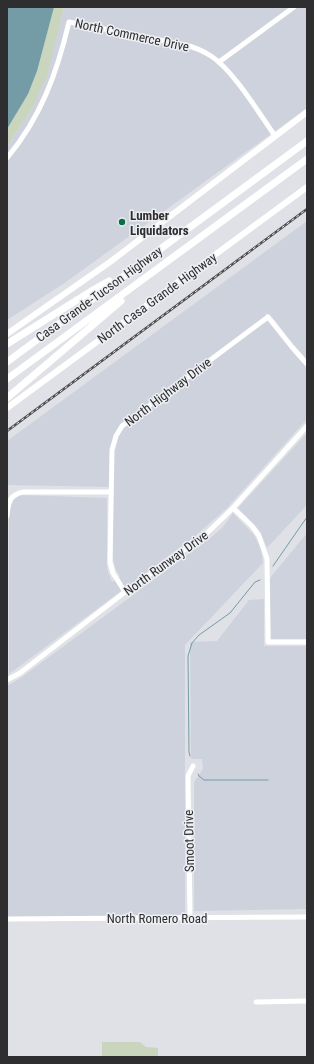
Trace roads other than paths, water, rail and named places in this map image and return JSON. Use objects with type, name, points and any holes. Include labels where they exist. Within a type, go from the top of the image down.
[{"type":"highway","name":"Casa Grande-Tucson Highway","points":[[7,362],[307,141]]},
{"type":"highway","name":"Casa Grande-Tucson Highway","points":[[7,379],[307,159]]},
{"type":"highway","points":[[7,344],[145,259]]},
{"type":"highway","points":[[7,398],[158,269]]},
{"type":"main road","points":[[7,334],[110,262],[307,112]]},
{"type":"main road","name":"North Casa Grande Highway","points":[[7,408],[307,187]]},
{"type":"street","points":[[219,62],[294,7]]},
{"type":"street","name":"North Commerce Drive","points":[[7,158],[16,147],[43,104],[62,49],[69,22],[199,49],[219,62],[238,84],[275,136]]},
{"type":"street","name":"North Highway Drive","points":[[125,592],[113,573],[110,562],[112,444],[122,426],[268,317],[307,364]]},
{"type":"street","name":"North Runway Drive","points":[[7,680],[20,673],[125,592],[204,536],[233,508],[307,426]]},
{"type":"street","points":[[7,516],[11,497],[16,493],[111,492]]},
{"type":"street","points":[[233,508],[260,536],[267,559],[268,642],[307,642]]},
{"type":"street","name":"Smoot Drive","points":[[190,918],[188,776],[193,766]]},
{"type":"street","name":"North Romero Road","points":[[7,919],[307,917]]},
{"type":"street","points":[[256,1002],[307,1001]]},
{"type":"water","points":[[7,7],[54,7],[37,71],[28,94],[7,129]]},
{"type":"waterway","points":[[273,566],[307,517]]},
{"type":"waterway","points":[[190,756],[188,656],[192,643],[199,635],[230,613],[255,582],[260,580]]},
{"type":"waterway","points":[[198,774],[204,780],[268,780]]},
{"type":"railway","points":[[7,431],[307,209]]},
{"type":"place","name":"Lumber Liquidators","points":[[122,222]]}]
